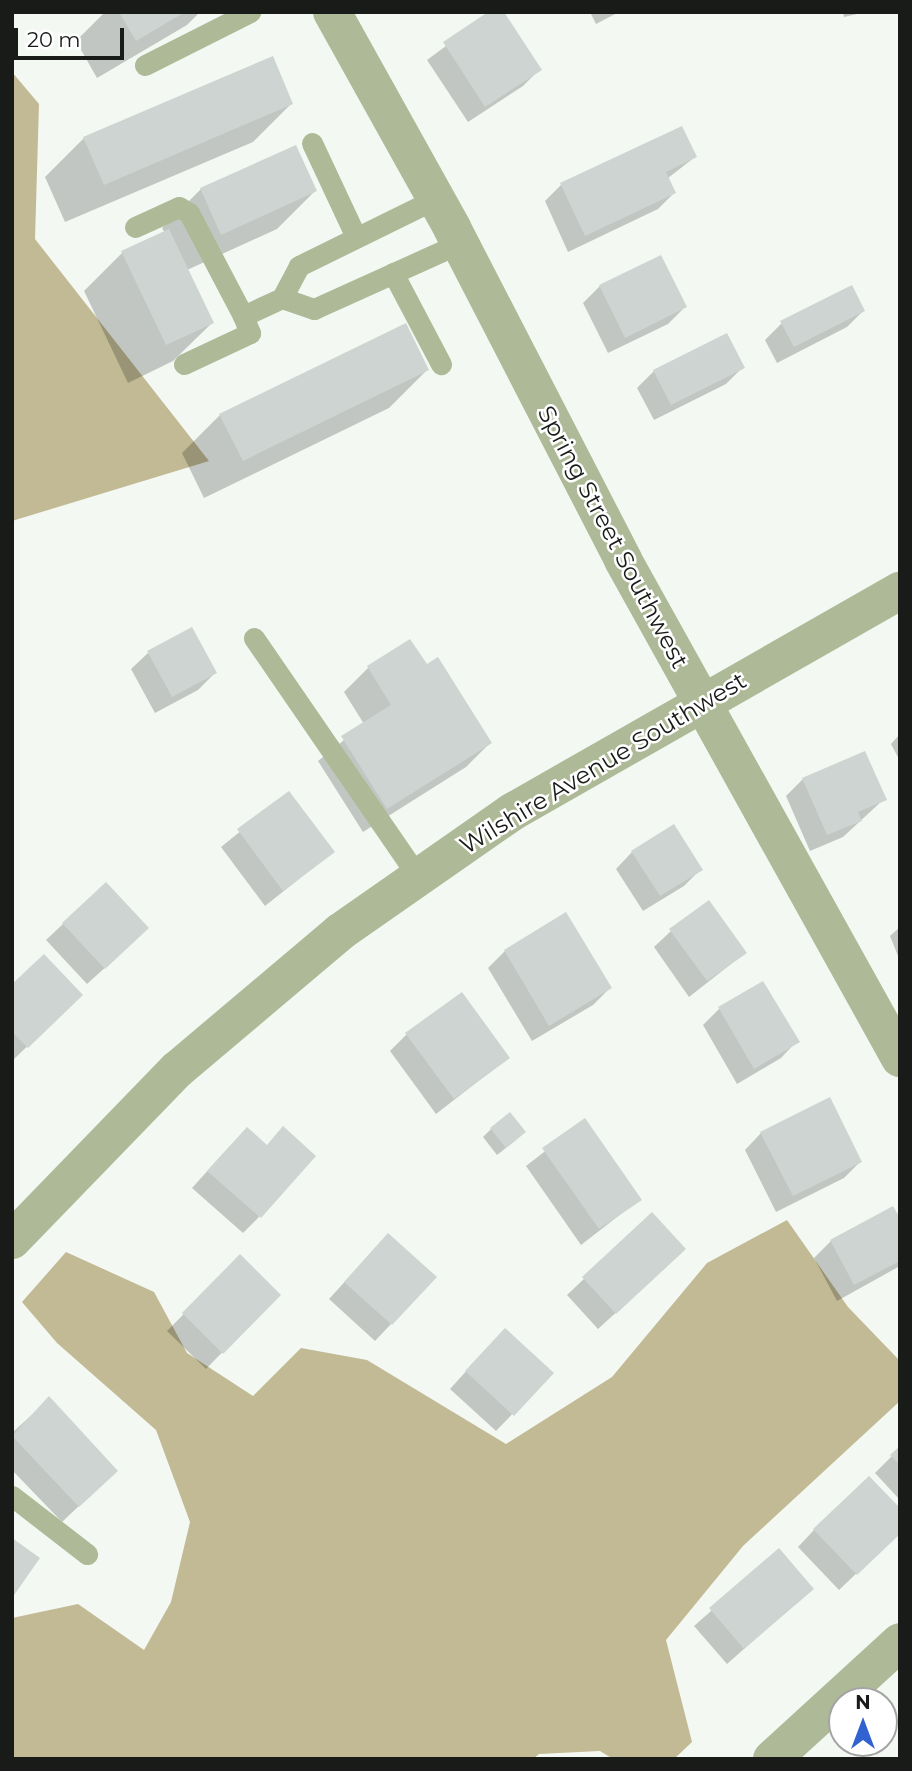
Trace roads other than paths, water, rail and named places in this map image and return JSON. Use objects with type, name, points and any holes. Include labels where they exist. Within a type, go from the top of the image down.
[{"type":"street","name":"Spring Street Southwest","points":[[331,12],[460,243],[701,702],[900,1058]]},
{"type":"street","name":"Wilshire Avenue Southwest","points":[[12,1240],[178,1069],[340,932],[512,812],[900,591]]},
{"type":"street","points":[[772,1759],[900,1642]]},
{"type":"lane","points":[[145,65],[250,12]]},
{"type":"lane","points":[[312,144],[356,237]]},
{"type":"lane","points":[[243,316],[282,298],[299,266],[435,199]]},
{"type":"lane","points":[[135,227],[179,207],[189,213],[250,333],[184,364]]},
{"type":"lane","points":[[282,298],[314,309],[460,243]]},
{"type":"lane","points":[[393,273],[441,364]]},
{"type":"lane","points":[[254,638],[418,877]]},
{"type":"lane","points":[[12,1496],[87,1554]]}]
